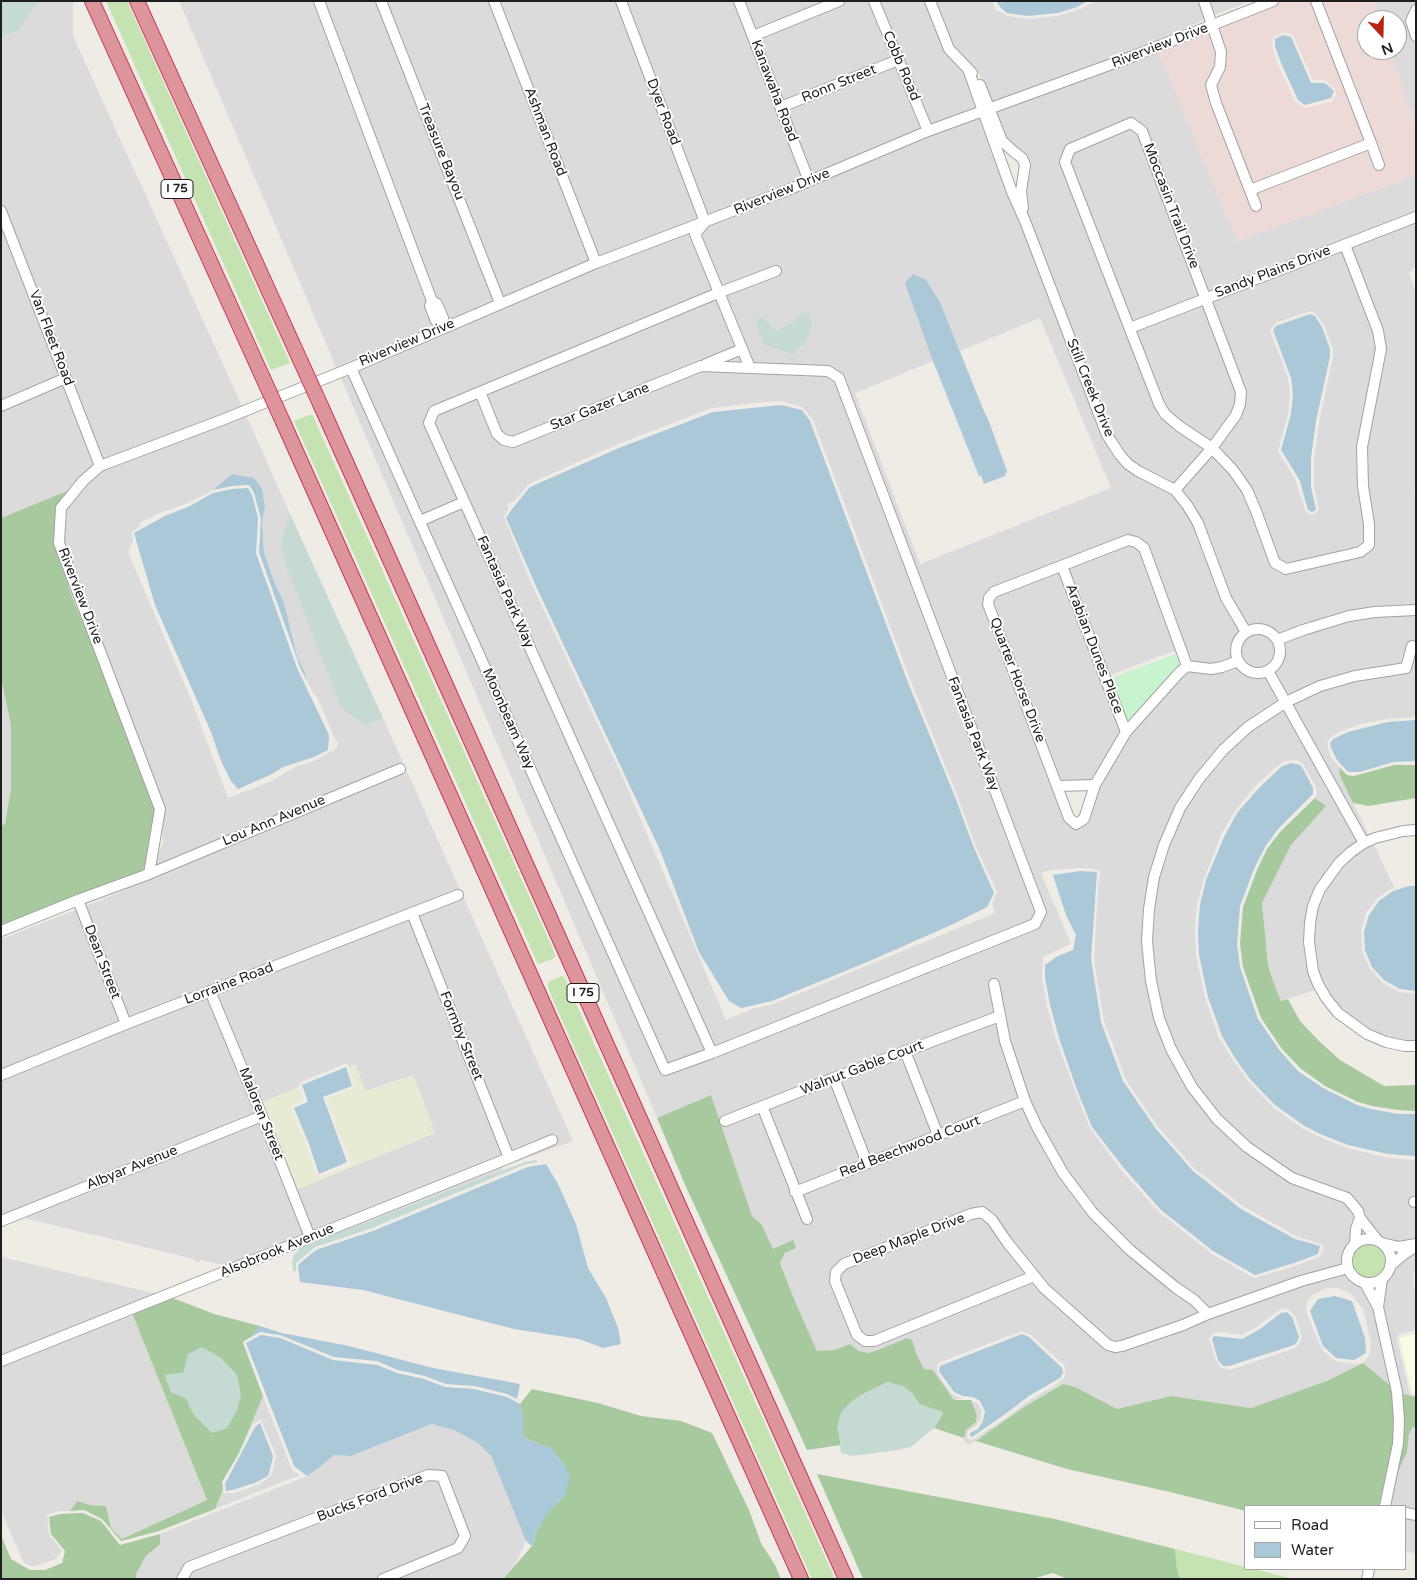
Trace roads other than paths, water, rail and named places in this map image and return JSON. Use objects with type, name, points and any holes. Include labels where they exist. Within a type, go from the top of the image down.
[{"type":"highway","name":"I 75","points":[[92,1],[283,422],[801,1579]]},
{"type":"highway","name":"I 75","points":[[137,1],[321,406],[846,1579]]},
{"type":"street","points":[[319,1],[432,301],[437,304],[443,318],[442,326]]},
{"type":"street","name":"Treasure Bayou","points":[[381,1],[500,303]]},
{"type":"street","name":"Ashman Road","points":[[494,1],[596,263]]},
{"type":"street","name":"Dyer Road","points":[[621,1],[705,222]]},
{"type":"street","name":"Kanawaha Road","points":[[739,1],[809,181]]},
{"type":"street","points":[[753,36],[839,1]]},
{"type":"street","name":"Cobb Road","points":[[874,1],[928,131]]},
{"type":"street","points":[[930,1],[949,49],[976,76],[986,109]]},
{"type":"street","points":[[1204,1],[1221,52],[1220,67],[1211,85],[1216,103],[1256,206]]},
{"type":"street","name":"Riverview Drive","points":[[149,874],[160,809],[59,543],[61,508],[83,481],[100,466],[222,420],[351,368],[442,326],[596,263],[809,181],[928,131],[1058,84],[1273,1]]},
{"type":"street","points":[[1316,1],[1379,165]]},
{"type":"street","points":[[1416,10],[1411,21],[1416,36]]},
{"type":"street","name":"Ronn Street","points":[[781,107],[898,60]]},
{"type":"street","name":"Still Creek Drive","points":[[986,109],[1002,141],[1022,158],[1025,165],[1020,191],[1025,221]]},
{"type":"street","name":"Still Creek Drive","points":[[986,109],[1012,192],[1108,435],[1128,464],[1175,490],[1187,505],[1198,523],[1226,598],[1246,632]]},
{"type":"street","name":"Moccasin Trail Drive","points":[[1175,490],[1212,448],[1236,415],[1240,404],[1241,392],[1142,131],[1131,123],[1070,148],[1065,162],[1158,404],[1165,414],[1179,426],[1212,448],[1234,470],[1256,511],[1275,563],[1286,569],[1360,552],[1369,545],[1369,524],[1362,486],[1362,448],[1381,349],[1378,331],[1345,245]]},
{"type":"street","points":[[1250,190],[1371,143]]},
{"type":"street","points":[[1007,177],[1024,174]]},
{"type":"street","name":"Van Fleet Road","points":[[1,211],[100,466]]},
{"type":"street","name":"Sandy Plains Drive","points":[[1130,328],[1416,217]]},
{"type":"street","points":[[705,222],[695,234],[718,294],[750,368]]},
{"type":"street","name":"Fantasia Park Way","points":[[712,1053],[429,423],[434,411],[776,271]]},
{"type":"street","points":[[702,366],[742,349]]},
{"type":"street","name":"Star Gazer Lane","points":[[480,392],[497,434],[504,440],[513,442],[702,366],[750,368]]},
{"type":"street","name":"Moonbeam Way","points":[[351,368],[665,1070]]},
{"type":"street","name":"Fantasia Park Way","points":[[665,1070],[1035,924],[1040,912],[838,378],[828,371],[750,368]]},
{"type":"street","points":[[1,406],[66,378]]},
{"type":"street","points":[[420,521],[464,502]]},
{"type":"street","name":"Quarter Horse Drive","points":[[1128,540],[1136,542],[1144,548],[1187,666],[1126,732],[1095,785],[1084,819],[1076,824],[1069,818],[988,604],[989,598],[994,592],[1128,540]]},
{"type":"street","name":"Arabian Dunes Place","points":[[1062,566],[1126,732]]},
{"type":"street","points":[[1277,640],[1349,616],[1383,611],[1416,610]]},
{"type":"street","points":[[1252,629],[1267,630],[1277,640],[1280,647],[1278,660],[1268,671],[1255,673],[1248,671],[1238,661],[1237,642],[1246,632],[1252,629]]},
{"type":"street","points":[[1412,646],[1406,668],[1355,676],[1320,686],[1286,702],[1248,728],[1223,750],[1199,779],[1180,808],[1162,853],[1154,877],[1147,941],[1151,981],[1159,1018],[1171,1049],[1192,1087],[1217,1119],[1247,1147],[1292,1178],[1347,1198],[1358,1211],[1360,1218],[1380,1242],[1390,1254],[1389,1271],[1382,1279],[1376,1282],[1364,1283],[1354,1278],[1348,1268],[1347,1255],[1355,1244],[1366,1239],[1380,1242],[1399,1246],[1416,1245]]},
{"type":"street","points":[[1187,666],[1211,669],[1238,661]]},
{"type":"street","points":[[1268,671],[1364,844]]},
{"type":"street","name":"Lou Ann Avenue","points":[[149,874],[400,769]]},
{"type":"street","points":[[1057,786],[1095,785]]},
{"type":"street","points":[[1416,830],[1389,834],[1364,844],[1351,852],[1320,889],[1313,906],[1308,942],[1313,970],[1326,998],[1338,1013],[1353,1026],[1367,1034],[1386,1042],[1416,1046]]},
{"type":"street","points":[[1,931],[149,874]]},
{"type":"street","name":"Lorraine Road","points":[[1,1076],[126,1024],[458,895]]},
{"type":"street","name":"Dean Street","points":[[78,900],[126,1024]]},
{"type":"street","name":"Formby Street","points":[[412,913],[510,1158]]},
{"type":"street","points":[[994,984],[1005,1041],[1025,1101],[1036,1127],[1063,1172],[1093,1212],[1130,1250],[1194,1300],[1208,1314]]},
{"type":"street","name":"Maloren Street","points":[[210,991],[310,1237]]},
{"type":"street","name":"Walnut Gable Court","points":[[725,1121],[1000,1016]]},
{"type":"street","points":[[905,1051],[938,1136]]},
{"type":"street","points":[[834,1078],[867,1163]]},
{"type":"street","name":"Red Beechwood Court","points":[[796,1192],[1025,1101]]},
{"type":"street","points":[[762,1106],[806,1219]]},
{"type":"street","name":"Albyar Avenue","points":[[1,1221],[262,1116]]},
{"type":"street","name":"Alsobrook Avenue","points":[[1,1361],[552,1140]]},
{"type":"street","name":"Deep Maple Drive","points":[[1034,1276],[874,1341],[865,1341],[857,1335],[835,1281],[836,1272],[844,1264],[971,1214],[982,1212],[992,1220],[1034,1276],[1061,1304],[1108,1345],[1116,1347],[1183,1326],[1208,1314],[1301,1281],[1348,1268]]},
{"type":"street","points":[[1355,1244],[1356,1230],[1360,1218]]},
{"type":"street","points":[[1390,1266],[1416,1245]]},
{"type":"street","points":[[1378,1307],[1382,1279]]},
{"type":"street","points":[[1364,1283],[1378,1307],[1397,1392],[1398,1444],[1385,1505]]},
{"type":"street","name":"Bucks Ford Drive","points":[[182,1579],[189,1567],[428,1475],[442,1476],[466,1536],[458,1548],[382,1579]]},
{"type":"water","points":[[996,1],[1088,1],[1058,13],[1028,16],[1007,13]]},
{"type":"water","points":[[1283,35],[1291,37],[1311,83],[1325,83],[1334,91],[1331,98],[1305,105],[1298,100],[1275,46],[1275,39]]},
{"type":"water","points":[[913,274],[926,280],[940,302],[988,419],[1007,471],[1005,476],[984,484],[981,475],[979,476],[933,361],[905,283]]},
{"type":"water","points":[[1310,314],[1315,316],[1322,327],[1330,349],[1311,458],[1311,487],[1316,510],[1312,512],[1308,510],[1300,481],[1281,450],[1291,414],[1293,394],[1291,378],[1273,330],[1276,326]]},
{"type":"water","points":[[781,405],[802,410],[810,421],[907,680],[994,893],[987,907],[951,925],[772,1001],[741,1008],[729,1001],[699,952],[660,850],[506,518],[530,487],[619,448],[713,412]]},
{"type":"water","points":[[232,474],[254,478],[262,489],[265,506],[262,523],[264,553],[284,603],[297,656],[305,673],[305,678],[259,552],[261,519],[254,493],[248,485],[213,490]]},
{"type":"water","points":[[248,488],[252,495],[258,518],[256,553],[297,668],[329,735],[328,750],[314,757],[283,767],[238,789],[231,781],[221,761],[211,732],[155,605],[134,533],[213,493]]},
{"type":"water","points":[[1416,720],[1416,761],[1393,762],[1360,772],[1348,772],[1337,760],[1331,748],[1330,744],[1333,739],[1348,732],[1388,722]]},
{"type":"water","points":[[1291,763],[1300,765],[1303,769],[1313,788],[1313,794],[1278,829],[1265,847],[1254,869],[1240,906],[1237,944],[1240,967],[1258,1019],[1280,1051],[1298,1071],[1323,1088],[1357,1105],[1398,1114],[1416,1114],[1416,1156],[1388,1154],[1348,1145],[1303,1125],[1275,1105],[1250,1079],[1235,1058],[1222,1036],[1208,997],[1199,955],[1198,930],[1200,905],[1206,880],[1224,837],[1237,813],[1281,767]]},
{"type":"water","points":[[1080,871],[1097,872],[1091,959],[1101,1022],[1123,1081],[1156,1129],[1193,1171],[1241,1209],[1295,1239],[1320,1246],[1318,1254],[1255,1275],[1213,1251],[1161,1210],[1123,1167],[1092,1127],[1059,1038],[1045,977],[1045,965],[1058,956],[1073,950],[1076,935],[1066,915],[1053,875]]},
{"type":"water","points":[[1416,886],[1416,991],[1400,989],[1384,980],[1372,967],[1365,950],[1364,932],[1369,915],[1379,901],[1393,891]]},
{"type":"water","points":[[346,1067],[352,1086],[323,1097],[347,1162],[319,1174],[294,1108],[308,1102],[302,1085]]},
{"type":"water","points":[[546,1164],[558,1184],[576,1224],[588,1268],[606,1298],[618,1328],[621,1344],[603,1348],[579,1339],[514,1329],[363,1290],[300,1282],[298,1265],[316,1250],[373,1231],[528,1167]]},
{"type":"water","points":[[1335,1296],[1352,1301],[1365,1338],[1366,1353],[1354,1360],[1336,1358],[1323,1346],[1310,1311],[1318,1299]]},
{"type":"water","points":[[1287,1312],[1292,1317],[1299,1337],[1294,1345],[1229,1366],[1223,1366],[1218,1360],[1212,1339],[1214,1336],[1242,1339],[1260,1329],[1281,1313]]},
{"type":"water","points":[[260,1326],[282,1333],[349,1346],[433,1368],[520,1384],[517,1399],[507,1394],[475,1386],[446,1384],[425,1376],[398,1370],[377,1361],[334,1357],[280,1335],[260,1332],[251,1337]]},
{"type":"water","points":[[1022,1334],[1029,1337],[1062,1368],[1063,1373],[1060,1378],[1029,1396],[972,1437],[970,1433],[978,1429],[983,1421],[985,1411],[980,1401],[954,1392],[939,1371],[940,1366]]},
{"type":"water","points":[[261,1335],[280,1338],[333,1360],[377,1365],[445,1387],[474,1389],[507,1397],[520,1404],[523,1415],[523,1436],[533,1442],[551,1448],[563,1462],[570,1477],[564,1497],[550,1510],[537,1530],[532,1546],[526,1541],[491,1456],[478,1443],[454,1430],[432,1424],[351,1456],[334,1455],[307,1476],[294,1466],[246,1343]]},
{"type":"water","points":[[260,1423],[273,1456],[268,1476],[257,1482],[226,1491],[225,1484],[255,1427]]}]
